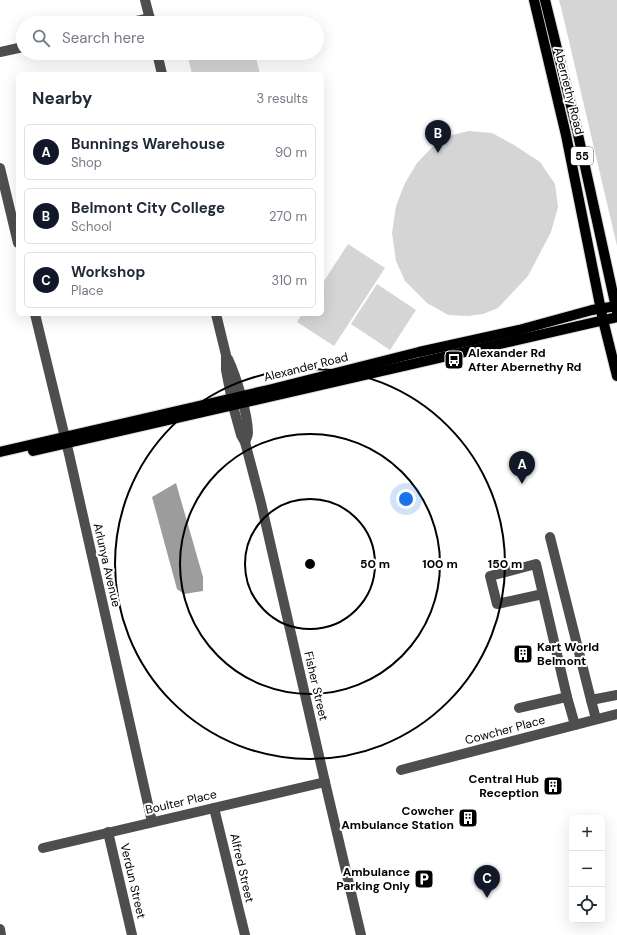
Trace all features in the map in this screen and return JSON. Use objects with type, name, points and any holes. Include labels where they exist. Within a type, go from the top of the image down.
[{"type":"main road","name":"Abernethy Road","points":[[534,0],[566,135],[603,320],[617,376]]},
{"type":"main road","name":"Abernethy Road","points":[[545,0],[577,130],[617,308]]},
{"type":"main road","name":"Alexander Road","points":[[237,401],[419,352],[519,330],[601,308],[617,308]]},
{"type":"main road","name":"Alexander Road","points":[[0,452],[65,440],[617,317]]},
{"type":"main road","name":"Alexander Road","points":[[0,459],[65,440]]},
{"type":"street","points":[[145,0],[149,16]]},
{"type":"street","points":[[0,52],[16,49]]},
{"type":"street","points":[[159,60],[162,72]]},
{"type":"street","points":[[0,168],[16,235]]},
{"type":"street","name":"Arlunya Avenue","points":[[35,316],[152,822]]},
{"type":"street","name":"Fisher Street","points":[[216,316],[226,355],[226,370],[248,433],[245,442],[261,504],[361,935]]},
{"type":"street","points":[[550,537],[596,719]]},
{"type":"street","points":[[543,594],[497,604],[490,576],[536,564],[575,725]]},
{"type":"street","points":[[591,700],[617,695]]},
{"type":"street","points":[[519,708],[567,697]]},
{"type":"street","name":"Cowcher Place","points":[[401,770],[617,714]]},
{"type":"street","name":"Boulter Place","points":[[43,848],[325,782]]},
{"type":"street","name":"Alfred Street","points":[[214,808],[245,935]]},
{"type":"street","name":"Verdun Street","points":[[108,832],[132,935]]},
{"type":"street","points":[[0,929],[1,935]]},
{"type":"shaded area","points":[[559,0],[617,0],[617,246],[561,7]]},
{"type":"shaded area","points":[[189,60],[257,60],[260,72],[192,72]]},
{"type":"shaded area","points":[[469,131],[492,133],[540,162],[555,184],[558,207],[551,232],[528,276],[498,308],[483,314],[468,316],[448,315],[427,303],[405,281],[396,261],[392,233],[396,206],[405,183],[417,163],[436,143],[452,135]]},
{"type":"shaded area","points":[[348,244],[385,268],[334,346],[297,322],[301,316],[324,316],[324,281]]},
{"type":"shaded area","points":[[377,284],[416,310],[390,350],[351,324]]},
{"type":"shaded area","points":[[176,483],[203,577],[203,591],[184,594],[177,589],[152,497]]},
{"type":"place","name":"Belmont City College","points":[[438,153]]},
{"type":"place","name":"Alexander Rd After Abernethy Rd","points":[[454,360]]},
{"type":"place","name":"Bunnings Warehouse","points":[[522,484]]},
{"type":"place","name":"Kart World Belmont","points":[[523,654]]},
{"type":"place","name":"Central Hub Reception","points":[[553,786]]},
{"type":"place","name":"Cowcher Ambulance Station","points":[[468,818]]},
{"type":"place","name":"Ambulance Parking Only","points":[[424,879]]},
{"type":"place","name":"Workshop","points":[[487,898]]}]
